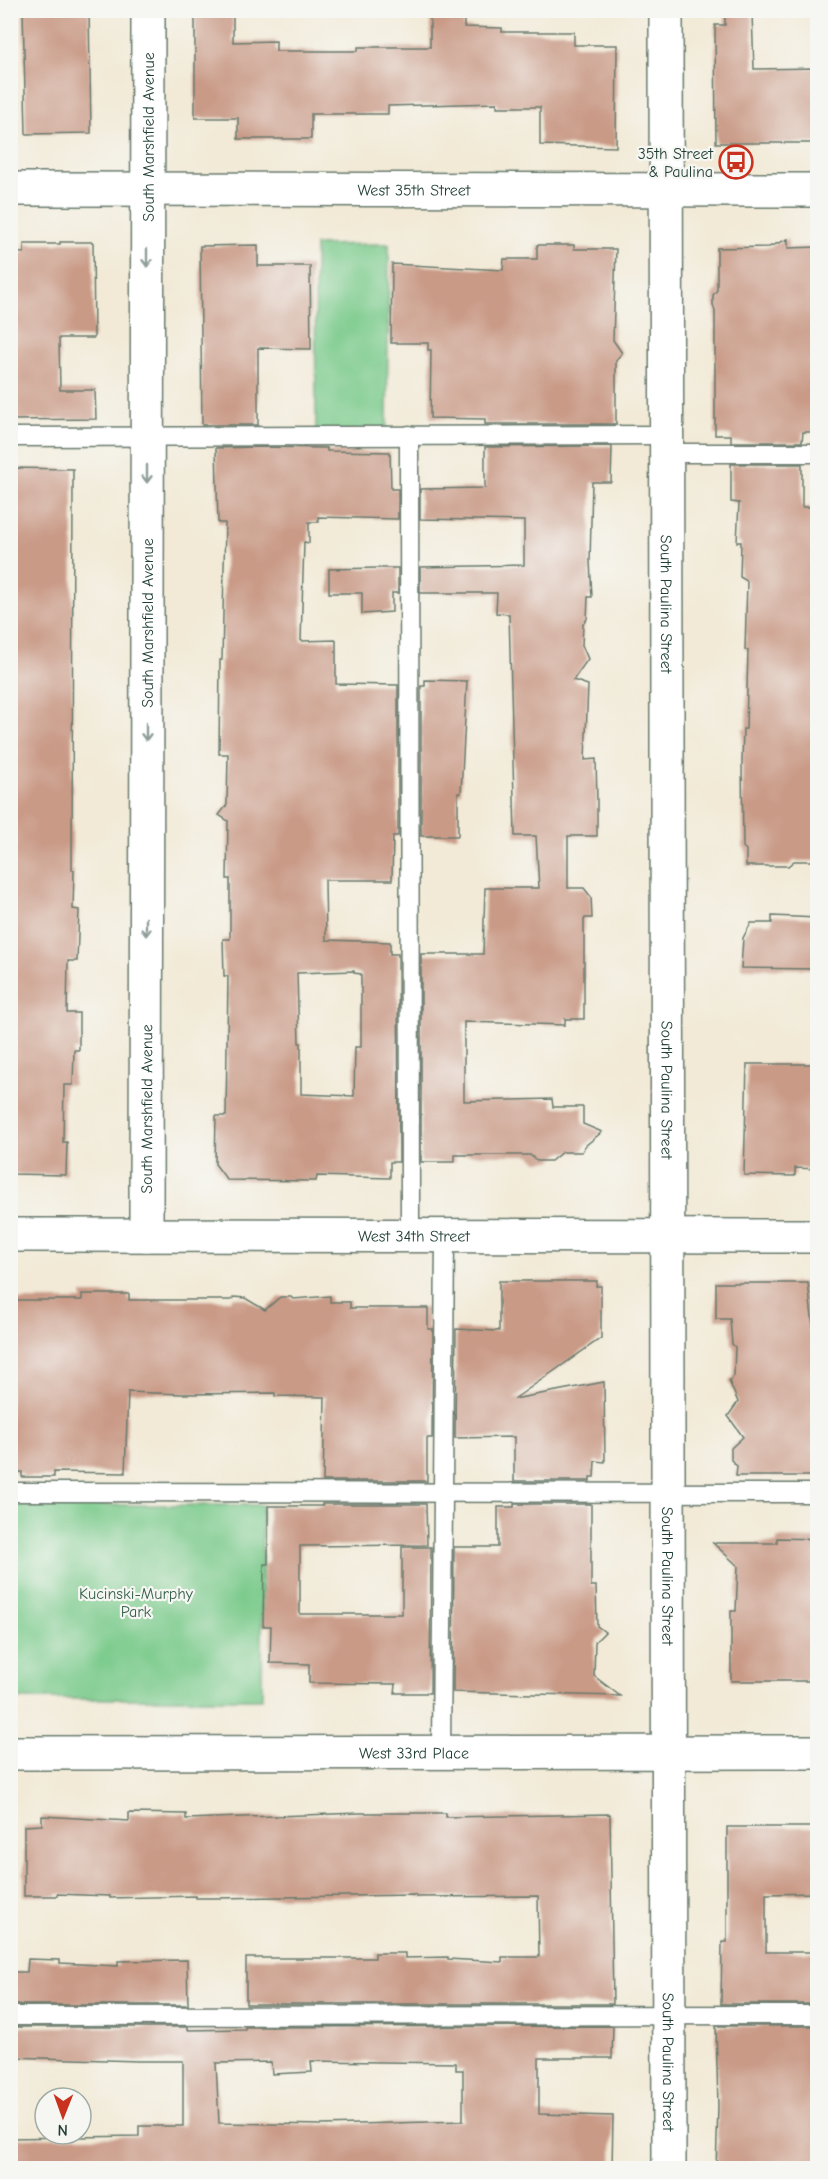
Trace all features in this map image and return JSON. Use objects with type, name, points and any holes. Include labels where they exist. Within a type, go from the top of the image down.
[{"type":"street","name":"South Marshfield Avenue","points":[[146,1235],[148,10]]},
{"type":"street","name":"South Paulina Street","points":[[666,10],[669,2169]]},
{"type":"street","name":"West 35th Street","points":[[10,189],[818,190]]},
{"type":"street","name":"West 34th Street","points":[[10,1235],[818,1236]]},
{"type":"street","name":"West 33rd Place","points":[[10,1753],[818,1752]]},
{"type":"lane","points":[[409,435],[410,1236]]},
{"type":"lane","points":[[10,437],[409,435],[667,444],[818,453]]},
{"type":"lane","points":[[441,1752],[445,1236]]},
{"type":"lane","points":[[10,1492],[818,1493]]},
{"type":"lane","points":[[10,2016],[818,2015]]},
{"type":"green space","points":[[389,244],[387,431],[316,431],[315,245]]},
{"type":"green space","name":"Kucinski-Murphy Park","points":[[11,1505],[262,1505],[262,1699],[11,1699]]},
{"type":"building","points":[[23,10],[89,10],[91,133],[26,134]]},
{"type":"building","points":[[725,13],[752,13],[754,69],[818,68],[818,143],[716,143],[715,25],[725,25]]},
{"type":"building","points":[[430,14],[464,14],[464,27],[502,28],[502,32],[574,32],[574,45],[617,45],[616,147],[540,145],[540,107],[497,107],[497,103],[388,106],[388,114],[311,114],[311,139],[238,139],[238,118],[195,118],[195,15],[233,16],[233,42],[276,41],[276,51],[358,51],[358,47],[430,47]]},
{"type":"building","points":[[788,239],[788,248],[818,247],[818,432],[803,432],[802,442],[731,442],[731,435],[715,435],[713,295],[717,290],[717,248],[769,247]]},
{"type":"building","points":[[60,242],[93,242],[94,338],[59,338],[60,390],[95,390],[96,419],[10,420],[10,252],[24,253],[24,244],[60,244]]},
{"type":"building","points":[[258,245],[258,266],[310,266],[311,349],[258,348],[258,425],[202,425],[200,246]]},
{"type":"building","points":[[537,245],[574,245],[574,249],[616,249],[613,340],[622,353],[616,360],[616,424],[485,424],[485,419],[430,418],[431,350],[428,350],[428,343],[391,343],[392,264],[503,270],[504,259],[537,259]]},
{"type":"building","points":[[612,446],[611,482],[592,482],[590,561],[592,597],[588,597],[582,645],[588,659],[573,680],[588,685],[585,760],[596,759],[597,836],[568,836],[568,888],[584,888],[591,897],[592,918],[584,920],[584,1019],[565,1019],[565,1025],[464,1022],[464,1101],[552,1099],[553,1107],[583,1107],[583,1124],[602,1132],[585,1146],[582,1152],[562,1152],[551,1161],[537,1161],[530,1155],[455,1155],[455,1162],[421,1162],[421,954],[483,954],[485,888],[539,888],[536,836],[515,836],[509,614],[496,613],[497,593],[420,593],[420,567],[524,565],[524,521],[420,519],[420,489],[485,488],[485,447]]},
{"type":"building","points":[[216,448],[327,448],[327,451],[390,452],[391,489],[398,489],[398,519],[318,517],[319,522],[309,522],[309,543],[304,542],[301,641],[336,640],[336,684],[398,685],[398,836],[393,836],[392,880],[325,880],[326,940],[390,942],[390,954],[398,954],[399,1162],[390,1162],[390,1178],[317,1176],[316,1181],[227,1180],[215,1164],[216,1116],[226,1116],[228,976],[224,976],[223,939],[230,939],[230,879],[227,879],[228,821],[219,815],[227,805],[228,754],[219,754],[225,523],[218,523]],"holes":[[[354,971],[354,973],[361,974],[361,1047],[355,1047],[354,1096],[301,1094],[297,973]]]},
{"type":"building","points":[[731,464],[802,464],[802,507],[818,507],[818,861],[794,861],[788,866],[746,866],[746,850],[743,847],[742,761],[743,729],[746,729],[747,581],[740,577],[741,542],[737,542],[739,503],[731,502]]},
{"type":"building","points":[[10,468],[73,469],[72,870],[74,870],[73,909],[79,910],[77,961],[68,961],[67,1013],[79,1013],[79,1050],[74,1050],[73,1085],[64,1085],[63,1142],[67,1142],[66,1175],[10,1174]]},
{"type":"building","points":[[398,568],[398,593],[392,593],[392,612],[362,614],[362,593],[329,593],[329,569]]},
{"type":"building","points":[[425,680],[467,681],[461,793],[458,793],[458,836],[421,836],[421,686],[425,686]]},
{"type":"building","points":[[772,916],[818,918],[818,969],[741,968],[743,938],[751,923],[772,923]]},
{"type":"building","points":[[747,1064],[818,1064],[818,1169],[795,1168],[795,1176],[744,1175]]},
{"type":"building","points":[[499,1281],[597,1281],[596,1286],[601,1286],[601,1338],[514,1399],[604,1382],[605,1462],[595,1461],[594,1477],[590,1477],[590,1481],[514,1481],[514,1437],[455,1438],[456,1329],[499,1331]]},
{"type":"building","points":[[716,1283],[808,1283],[813,1326],[818,1326],[818,1476],[736,1476],[737,1466],[731,1460],[731,1448],[743,1437],[728,1416],[738,1402],[729,1381],[734,1376],[735,1347],[732,1344],[730,1319],[716,1319]]},
{"type":"building","points":[[82,1294],[129,1294],[129,1300],[231,1300],[234,1297],[245,1298],[265,1310],[280,1297],[293,1299],[330,1296],[330,1302],[350,1302],[350,1308],[428,1308],[428,1329],[433,1329],[432,1438],[427,1438],[427,1481],[323,1481],[325,1397],[275,1396],[275,1393],[128,1392],[125,1473],[54,1472],[54,1477],[22,1477],[22,1472],[10,1472],[10,1300],[82,1300]]},
{"type":"building","points":[[322,1504],[426,1504],[427,1545],[300,1546],[300,1614],[402,1614],[402,1547],[431,1547],[430,1693],[395,1693],[396,1684],[309,1683],[309,1664],[270,1663],[271,1626],[263,1626],[264,1564],[268,1564],[268,1506],[322,1506]]},
{"type":"building","points":[[514,1504],[591,1504],[591,1586],[596,1586],[597,1626],[605,1632],[595,1642],[594,1676],[620,1696],[453,1692],[454,1547],[498,1547],[498,1507],[514,1507]]},
{"type":"building","points":[[777,1538],[818,1539],[818,1681],[731,1681],[731,1611],[736,1611],[738,1566],[713,1543],[777,1543]]},
{"type":"building","points":[[129,1813],[186,1814],[186,1819],[360,1813],[446,1813],[446,1817],[610,1814],[613,2004],[246,2004],[246,1958],[375,1958],[375,1953],[405,1953],[405,1958],[448,1957],[448,1959],[502,1962],[502,1957],[539,1957],[538,1896],[110,1898],[110,1896],[57,1894],[57,1896],[24,1896],[24,1826],[42,1825],[42,1816],[129,1821]]},
{"type":"building","points":[[727,1827],[818,1827],[818,1893],[766,1894],[766,1952],[818,1952],[818,2004],[721,2004],[722,1942],[727,1942]]},
{"type":"building","points":[[28,1959],[118,1966],[118,1961],[187,1960],[188,2005],[10,2005],[10,1972],[27,1972]]},
{"type":"building","points":[[613,2026],[612,2058],[539,2058],[539,2114],[613,2116],[612,2169],[10,2169],[10,2138],[33,2138],[33,2146],[93,2146],[93,2137],[139,2136],[139,2126],[183,2126],[183,2061],[10,2057],[10,2027],[245,2029],[245,2027]],"holes":[[[311,2061],[456,2063],[456,2070],[463,2070],[463,2121],[322,2125],[219,2123],[216,2063],[271,2062],[272,2074],[312,2072]]]},
{"type":"building","points":[[716,2026],[818,2026],[818,2169],[716,2169],[718,2107]]},
{"type":"place","name":"35th Street & Paulina","points":[[736,162]]}]
